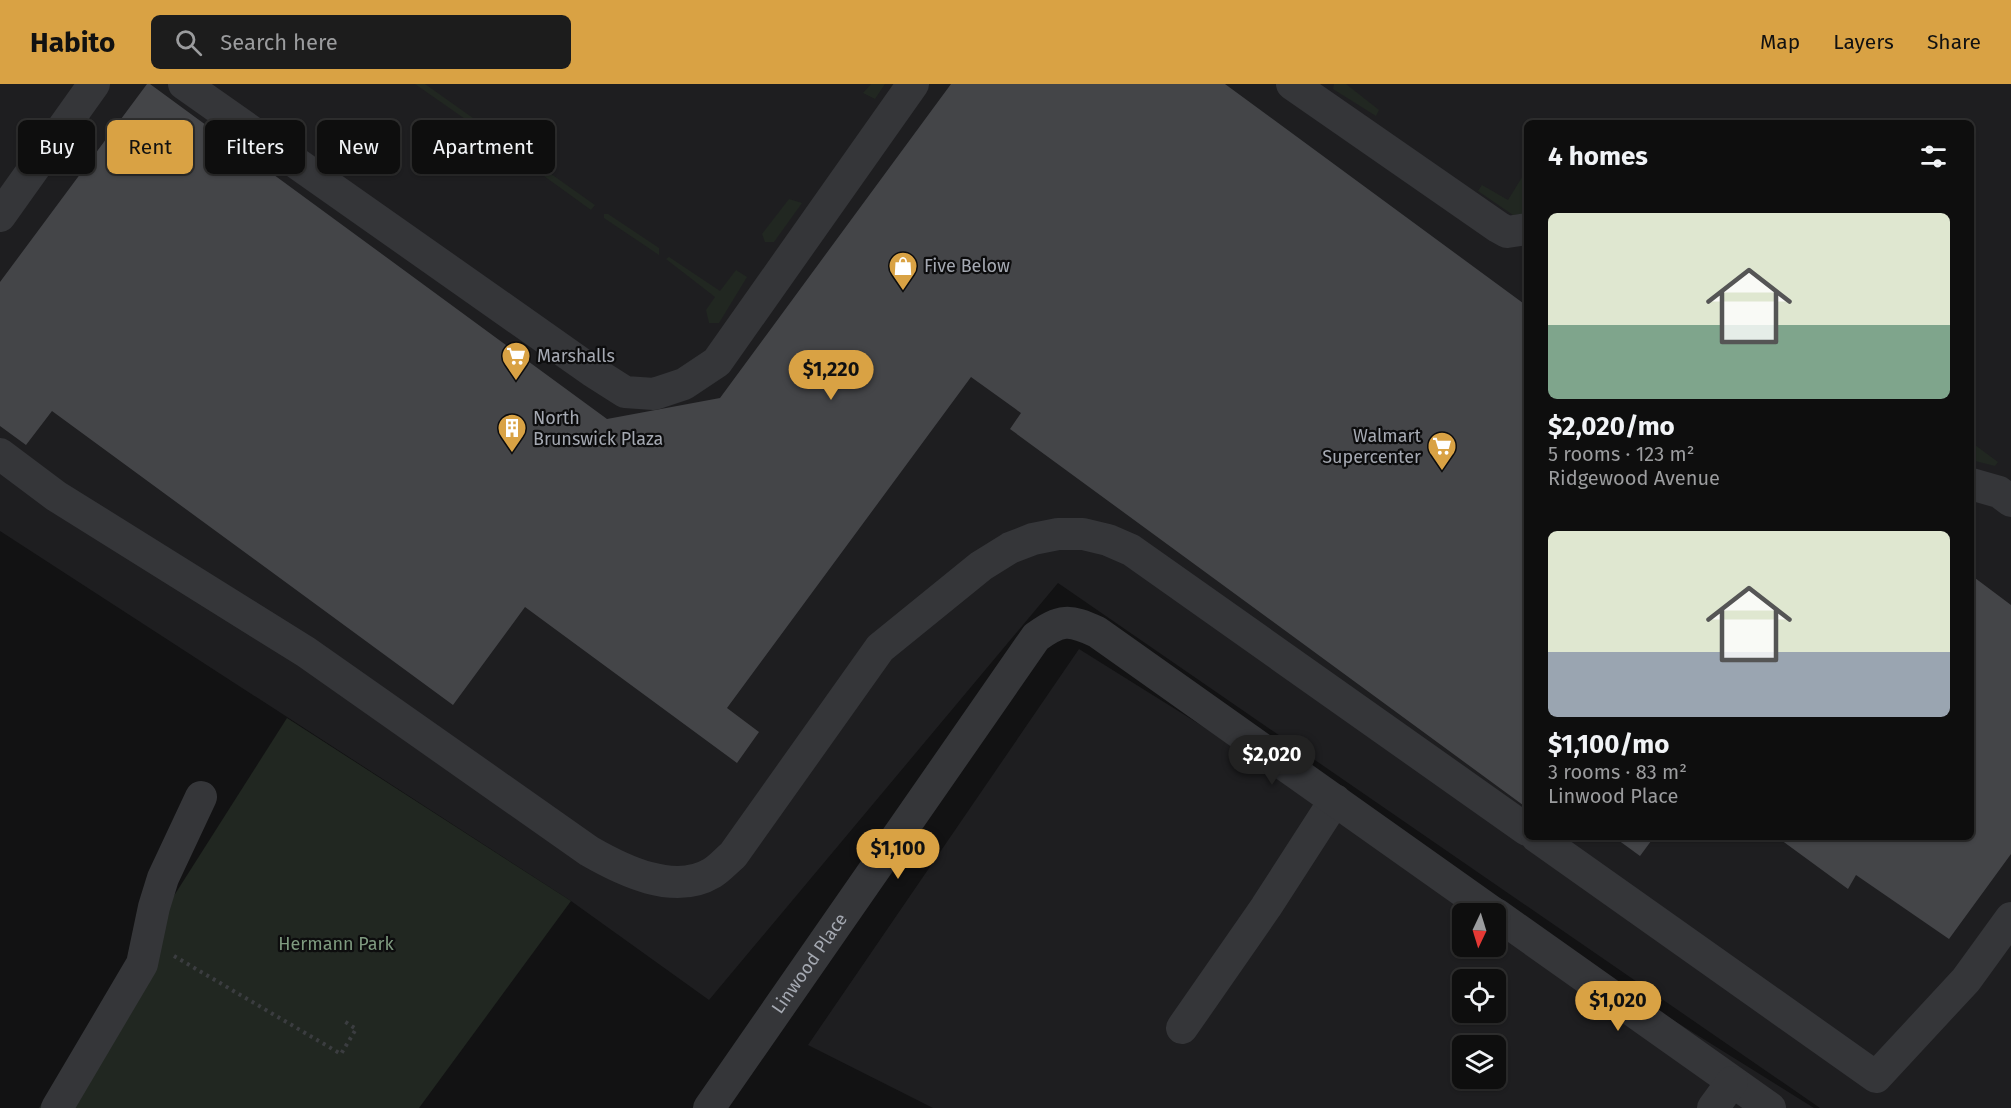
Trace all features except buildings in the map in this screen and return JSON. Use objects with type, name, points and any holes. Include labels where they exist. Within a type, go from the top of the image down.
[{"type":"street","points":[[0,216],[94,84]]},
{"type":"street","points":[[184,84],[592,371],[625,392],[654,394],[684,384],[717,362],[913,84]]},
{"type":"street","points":[[1292,84],[1498,227],[1508,232],[1524,229]]},
{"type":"street","points":[[0,454],[56,496],[306,652],[589,851],[619,868],[657,880],[688,881],[711,874],[733,855],[880,648],[981,566],[1018,545],[1033,539],[1058,534],[1083,534],[1108,540],[1131,550],[1524,828]]},
{"type":"street","points":[[1974,485],[1999,492],[2011,501]]},
{"type":"street","name":"Linwood Place","points":[[709,1108],[1036,637],[1061,622],[1076,622],[1096,632],[1335,801]]},
{"type":"street","points":[[57,1108],[142,964],[154,907],[163,878],[201,796]]},
{"type":"street","points":[[1182,1028],[1266,907],[1335,801],[1479,903]]},
{"type":"street","points":[[1541,840],[1876,1077],[1966,980],[2011,918]]},
{"type":"street","points":[[1506,922],[1770,1108]]},
{"type":"street","points":[[1713,1108],[1732,1082]]},
{"type":"path","points":[[172,954],[341,1054],[356,1029],[344,1021]]},
{"type":"shaded area","name":"North Brunswick Plaza","points":[[0,84],[2011,84],[2011,1108],[1820,1108],[1058,583],[709,1000],[571,901],[0,531]]},
{"type":"shaded area","points":[[1079,649],[1486,903],[1452,903],[1452,957],[1506,957],[1506,916],[1814,1108],[933,1108],[808,1045]]},
{"type":"green space","points":[[415,84],[425,84],[476,120],[467,120]]},
{"type":"green space","points":[[871,84],[885,84],[875,99],[863,93]]},
{"type":"green space","points":[[1334,84],[1346,84],[1379,110],[1376,116],[1333,89]]},
{"type":"green space","points":[[541,174],[551,174],[595,205],[591,210]]},
{"type":"green space","points":[[1524,174],[1524,214],[1513,215],[1478,191],[1482,185],[1508,200]]},
{"type":"green space","points":[[789,199],[802,203],[774,242],[765,242],[762,234]]},
{"type":"green space","points":[[604,214],[608,214],[659,248],[659,255],[604,218]]},
{"type":"green space","points":[[669,257],[720,291],[736,270],[747,277],[719,323],[709,323],[706,310],[715,297],[666,259]]},
{"type":"green space","points":[[1974,444],[1998,462],[1995,466],[1974,461]]},
{"type":"green space","name":"Hermann Park","points":[[287,718],[571,901],[419,1108],[39,1108]]},
{"type":"place","name":"Five Below","points":[[903,292]]},
{"type":"place","name":"Marshalls","points":[[516,382]]},
{"type":"place","name":"North Brunswick Plaza","points":[[512,454]]},
{"type":"place","name":"Walmart Supercenter","points":[[1442,472]]}]
